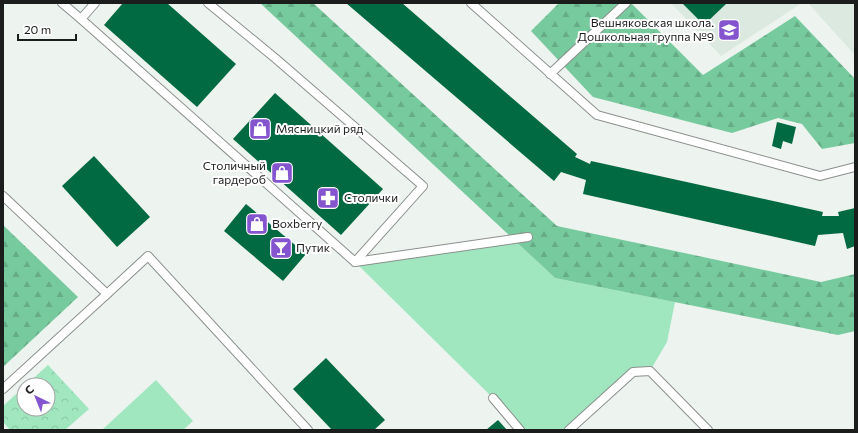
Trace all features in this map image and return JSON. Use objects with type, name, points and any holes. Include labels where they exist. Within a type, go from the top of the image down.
[{"type":"lane","points":[[62,3],[355,262],[528,237]]},
{"type":"lane","points":[[81,19],[95,3]]},
{"type":"lane","points":[[208,3],[423,186],[355,262]]},
{"type":"lane","points":[[472,3],[597,115],[820,176],[855,167]]},
{"type":"lane","points":[[550,74],[626,3]]},
{"type":"lane","points":[[3,196],[106,294]]},
{"type":"lane","points":[[3,389],[148,256],[308,430]]},
{"type":"lane","points":[[569,430],[633,372],[650,371],[708,430]]},
{"type":"lane","points":[[493,398],[520,430]]},
{"type":"shaded area","name":"Вешняковская школа. Дошкольная группа №9","points":[[671,3],[802,3],[721,56]]},
{"type":"shaded area","points":[[808,3],[855,3],[855,55]]},
{"type":"green space","points":[[260,3],[313,3],[557,226],[821,282],[855,274],[855,331],[838,335],[555,278]]},
{"type":"green space","points":[[559,3],[631,3],[703,75],[795,16],[855,79],[855,143],[822,149],[802,124],[778,118],[732,133],[593,97],[531,31]]},
{"type":"green space","points":[[3,225],[78,297],[3,367]]},
{"type":"green space","points":[[513,239],[555,278],[675,302],[667,342],[650,371],[633,372],[569,430],[520,430],[493,398],[355,262]]},
{"type":"green space","points":[[48,365],[89,409],[65,430],[10,430],[3,422],[3,406],[16,394],[16,417],[56,417],[56,377],[35,377]]},
{"type":"green space","points":[[156,380],[193,421],[183,430],[102,430]]},
{"type":"building","points":[[123,3],[167,3],[236,64],[197,107],[104,25]]},
{"type":"building","points":[[346,3],[402,3],[577,154],[575,157],[590,164],[591,161],[823,212],[822,216],[839,216],[838,212],[855,208],[855,246],[847,249],[843,233],[818,235],[815,246],[583,194],[586,180],[561,172],[554,181]]},
{"type":"building","points":[[682,3],[727,3],[704,25]]},
{"type":"building","points":[[275,93],[383,189],[341,235],[233,139]]},
{"type":"building","points":[[777,122],[796,127],[792,144],[783,141],[781,149],[772,146]]},
{"type":"building","points":[[94,156],[150,217],[117,247],[62,186]]},
{"type":"building","points":[[246,204],[306,254],[283,281],[224,231]]},
{"type":"building","points":[[326,358],[385,420],[374,430],[332,430],[293,389]]},
{"type":"building","points":[[498,420],[507,430],[486,430]]},
{"type":"place","name":"Вешняковская школа. Дошкольная группа №9","points":[[729,30]]},
{"type":"place","name":"Мясницкий ряд","points":[[260,129]]},
{"type":"place","name":"Столичный гардероб","points":[[282,173]]},
{"type":"place","name":"Столички","points":[[328,198]]},
{"type":"place","name":"Boxberry","points":[[257,224]]},
{"type":"place","name":"Путик","points":[[281,248]]}]
